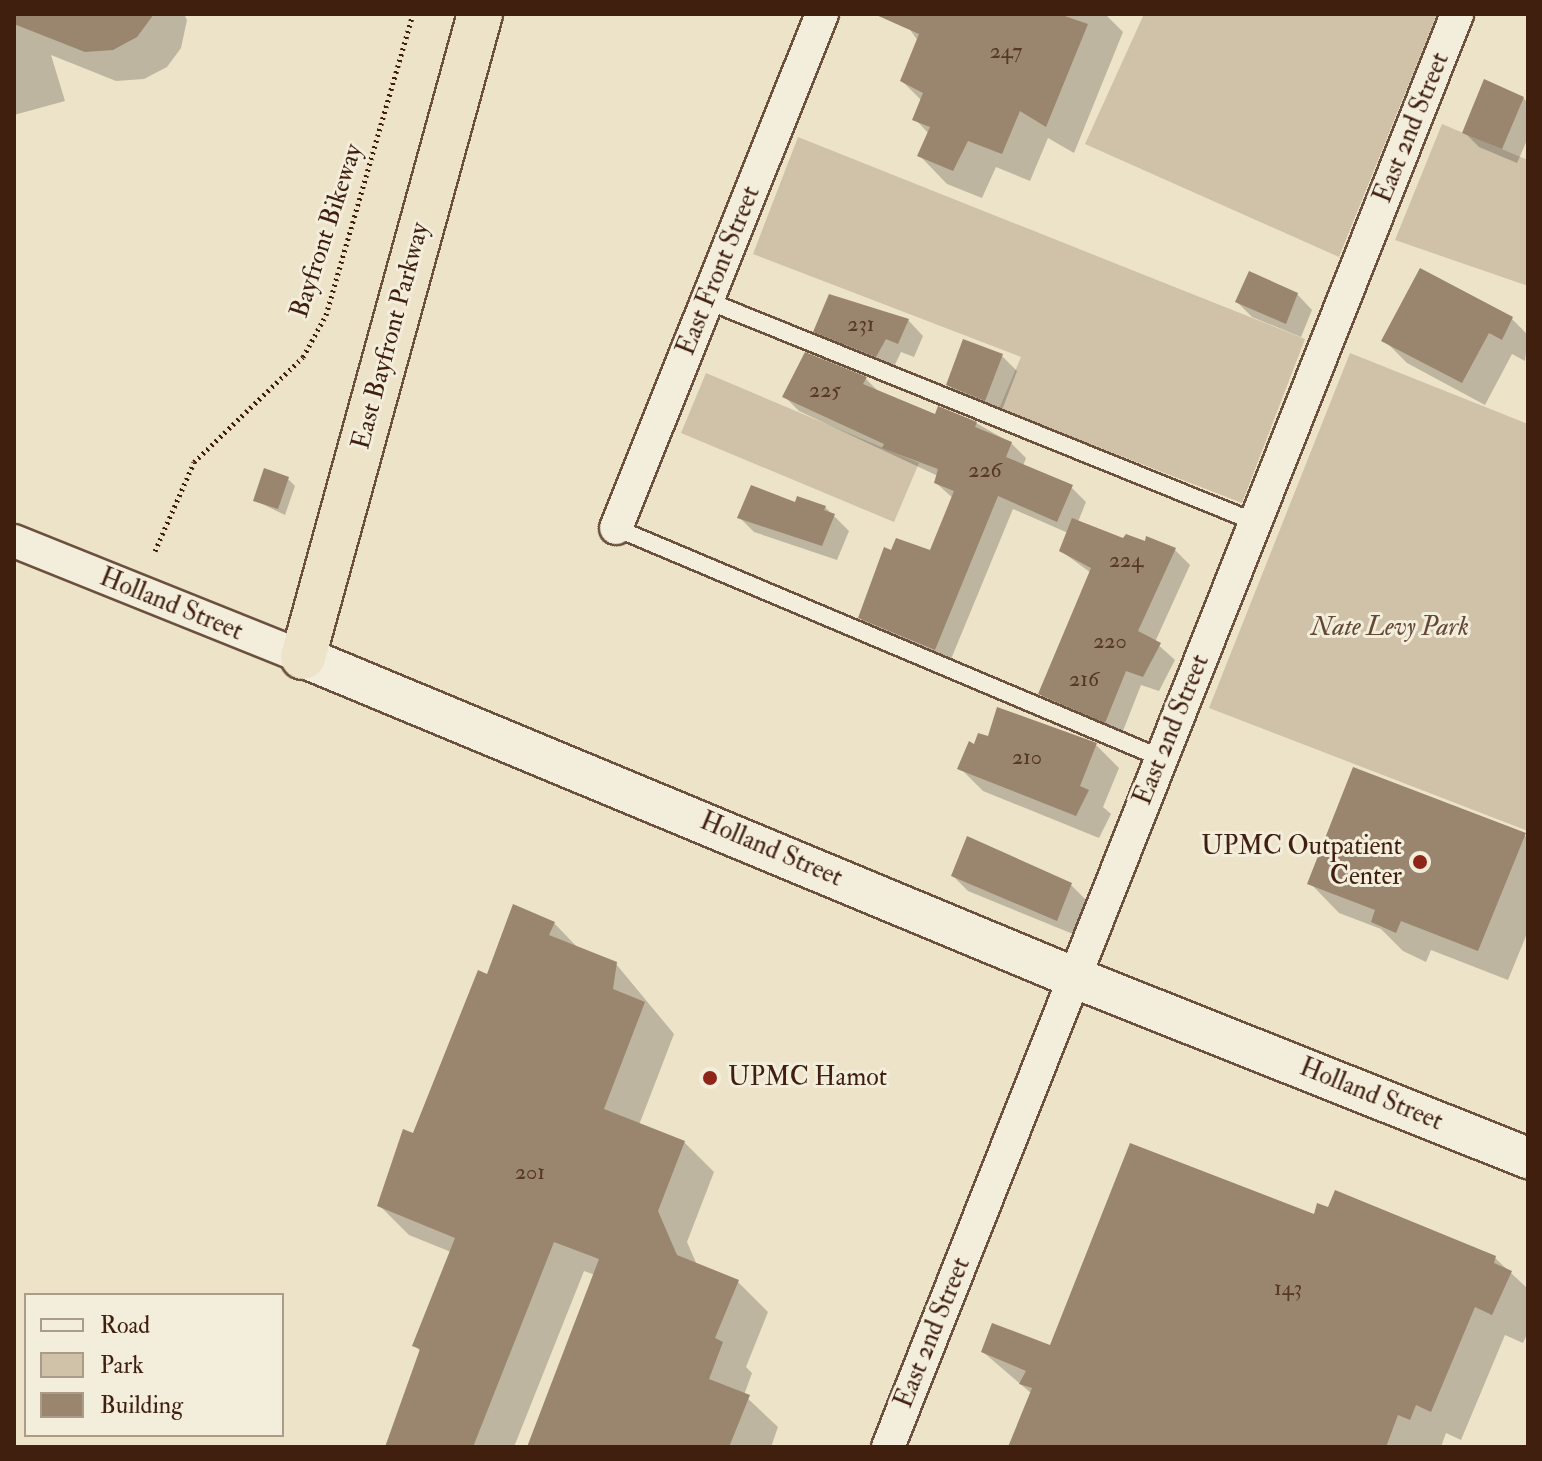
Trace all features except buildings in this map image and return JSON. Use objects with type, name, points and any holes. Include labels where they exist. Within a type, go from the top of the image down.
[{"type":"highway","name":"East Bayfront Parkway","points":[[303,657],[480,14]]},
{"type":"street","name":"East Front Street","points":[[616,528],[822,14]]},
{"type":"street","name":"East 2nd Street","points":[[888,1447],[1457,14]]},
{"type":"street","name":"Holland Street","points":[[14,541],[303,657],[1073,977],[1528,1158]]},
{"type":"lane","points":[[708,301],[1255,522]]},
{"type":"lane","points":[[616,528],[1161,758]]},
{"type":"path","name":"Bayfront Bikeway","points":[[155,551],[194,462],[303,357],[326,315],[413,14]]},
{"type":"green space","points":[[1144,14],[1437,14],[1339,257],[1085,144]]},
{"type":"green space","points":[[1442,124],[1528,160],[1528,286],[1395,240]]},
{"type":"green space","points":[[798,137],[1305,339],[1242,503],[999,409],[1021,357],[753,254]]},
{"type":"green space","name":"Nate Levy Park","points":[[1350,353],[1528,424],[1528,831],[1209,708]]},
{"type":"green space","points":[[706,373],[919,463],[894,522],[681,433]]},
{"type":"place","name":"UPMC Outpatient Center","points":[[1420,862]]},
{"type":"place","name":"UPMC Hamot","points":[[710,1078]]}]
